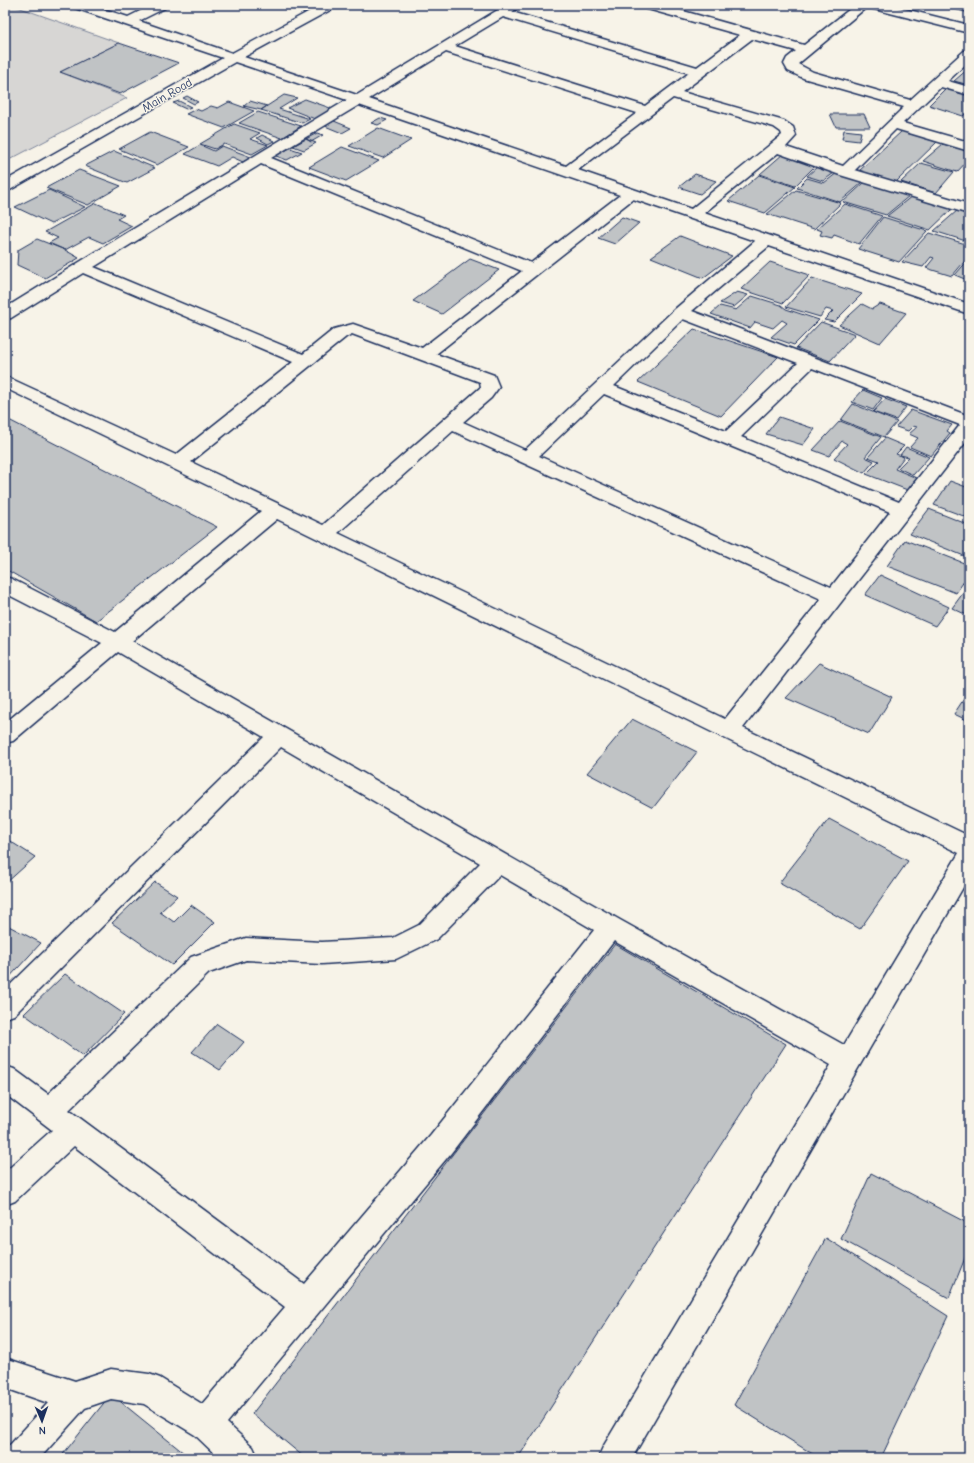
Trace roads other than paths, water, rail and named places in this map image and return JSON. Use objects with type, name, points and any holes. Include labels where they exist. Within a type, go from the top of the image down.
[{"type":"street","points":[[79,5],[359,99],[630,194],[969,309]]},
{"type":"street","points":[[128,22],[161,5]]},
{"type":"street","name":"Main Road","points":[[5,187],[234,57],[330,5]]},
{"type":"street","points":[[5,315],[80,268],[515,5]]},
{"type":"street","points":[[648,5],[806,50]]},
{"type":"street","points":[[863,5],[792,61],[791,64],[793,68],[808,75],[913,105]]},
{"type":"street","points":[[874,5],[969,29]]},
{"type":"street","points":[[922,17],[933,9]]},
{"type":"street","points":[[502,13],[699,72]]},
{"type":"street","points":[[567,172],[750,34]]},
{"type":"street","points":[[444,48],[646,112]]},
{"type":"street","points":[[845,172],[893,124],[969,54]]},
{"type":"street","points":[[938,82],[969,90]]},
{"type":"street","points":[[670,93],[778,124],[788,130],[789,136],[776,148],[693,215]]},
{"type":"street","points":[[893,124],[969,147]]},
{"type":"street","points":[[776,148],[845,172],[969,209]]},
{"type":"street","points":[[260,159],[534,270]]},
{"type":"street","points":[[424,355],[630,194]]},
{"type":"street","points":[[527,458],[681,312],[766,240]]},
{"type":"street","points":[[80,268],[304,361]]},
{"type":"street","points":[[681,312],[969,422]]},
{"type":"street","points":[[178,463],[340,333],[353,329],[488,379],[490,387],[485,394],[325,534]]},
{"type":"street","points":[[729,439],[809,361]]},
{"type":"street","points":[[5,381],[178,463],[969,846]]},
{"type":"street","points":[[602,387],[902,510]]},
{"type":"street","points":[[452,424],[834,597]]},
{"type":"street","points":[[729,730],[969,426]]},
{"type":"street","points":[[5,735],[275,510]]},
{"type":"street","points":[[5,584],[116,642],[497,862],[848,1061]]},
{"type":"street","points":[[5,1007],[279,736]]},
{"type":"street","points":[[614,1458],[969,856]]},
{"type":"street","points":[[49,1111],[200,965],[246,949],[322,953],[396,948],[428,932],[497,862]]},
{"type":"street","points":[[206,1424],[441,1144],[611,927]]},
{"type":"street","points":[[5,1078],[306,1304]]},
{"type":"street","points":[[5,1191],[73,1129]]},
{"type":"street","points":[[5,1373],[75,1396]]},
{"type":"street","points":[[19,1458],[75,1396],[111,1384],[149,1389],[206,1424],[242,1458]]}]
